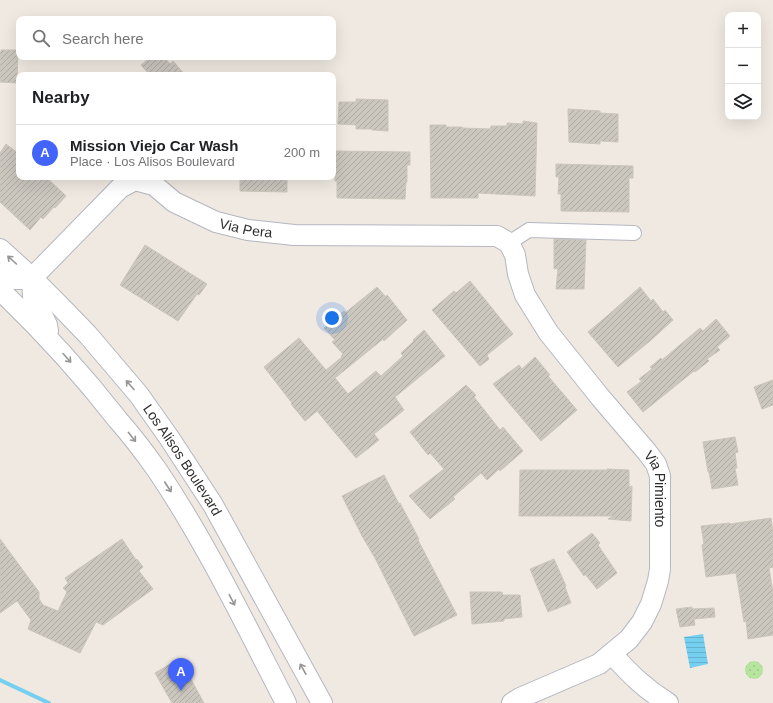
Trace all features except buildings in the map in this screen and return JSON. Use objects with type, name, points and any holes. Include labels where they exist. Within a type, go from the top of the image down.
[{"type":"street","name":"Via Pera","points":[[32,278],[120,188],[135,180],[154,185],[174,202],[216,222],[248,230],[294,235],[497,236],[509,243]]},
{"type":"street","points":[[509,243],[529,230],[634,233]]},
{"type":"street","name":"Via Pimiento","points":[[509,243],[515,255],[518,274],[525,295],[548,332],[656,464],[660,476],[660,569],[651,604],[642,622],[629,639],[599,664],[520,698],[512,703]]},
{"type":"street","name":"Los Alisos Boulevard","points":[[0,249],[32,278],[83,330],[129,383],[170,439],[214,506],[322,703]]},
{"type":"street","points":[[0,273],[16,280],[32,278],[33,297],[47,325],[50,340]]},
{"type":"street","name":"Los Alisos Boulevard","points":[[0,290],[79,371],[146,454],[206,550],[286,703]]},
{"type":"street","points":[[612,654],[638,681],[652,693],[668,703]]},
{"type":"green space","points":[[750,661],[758,661],[763,666],[761,677],[758,679],[750,679],[745,674],[745,666]]},
{"type":"water","points":[[703,634],[708,664],[690,668],[684,637]]},
{"type":"waterway","points":[[0,680],[49,703]]},
{"type":"place","name":"Mission Viejo Car Wash","points":[[181,691]]}]
